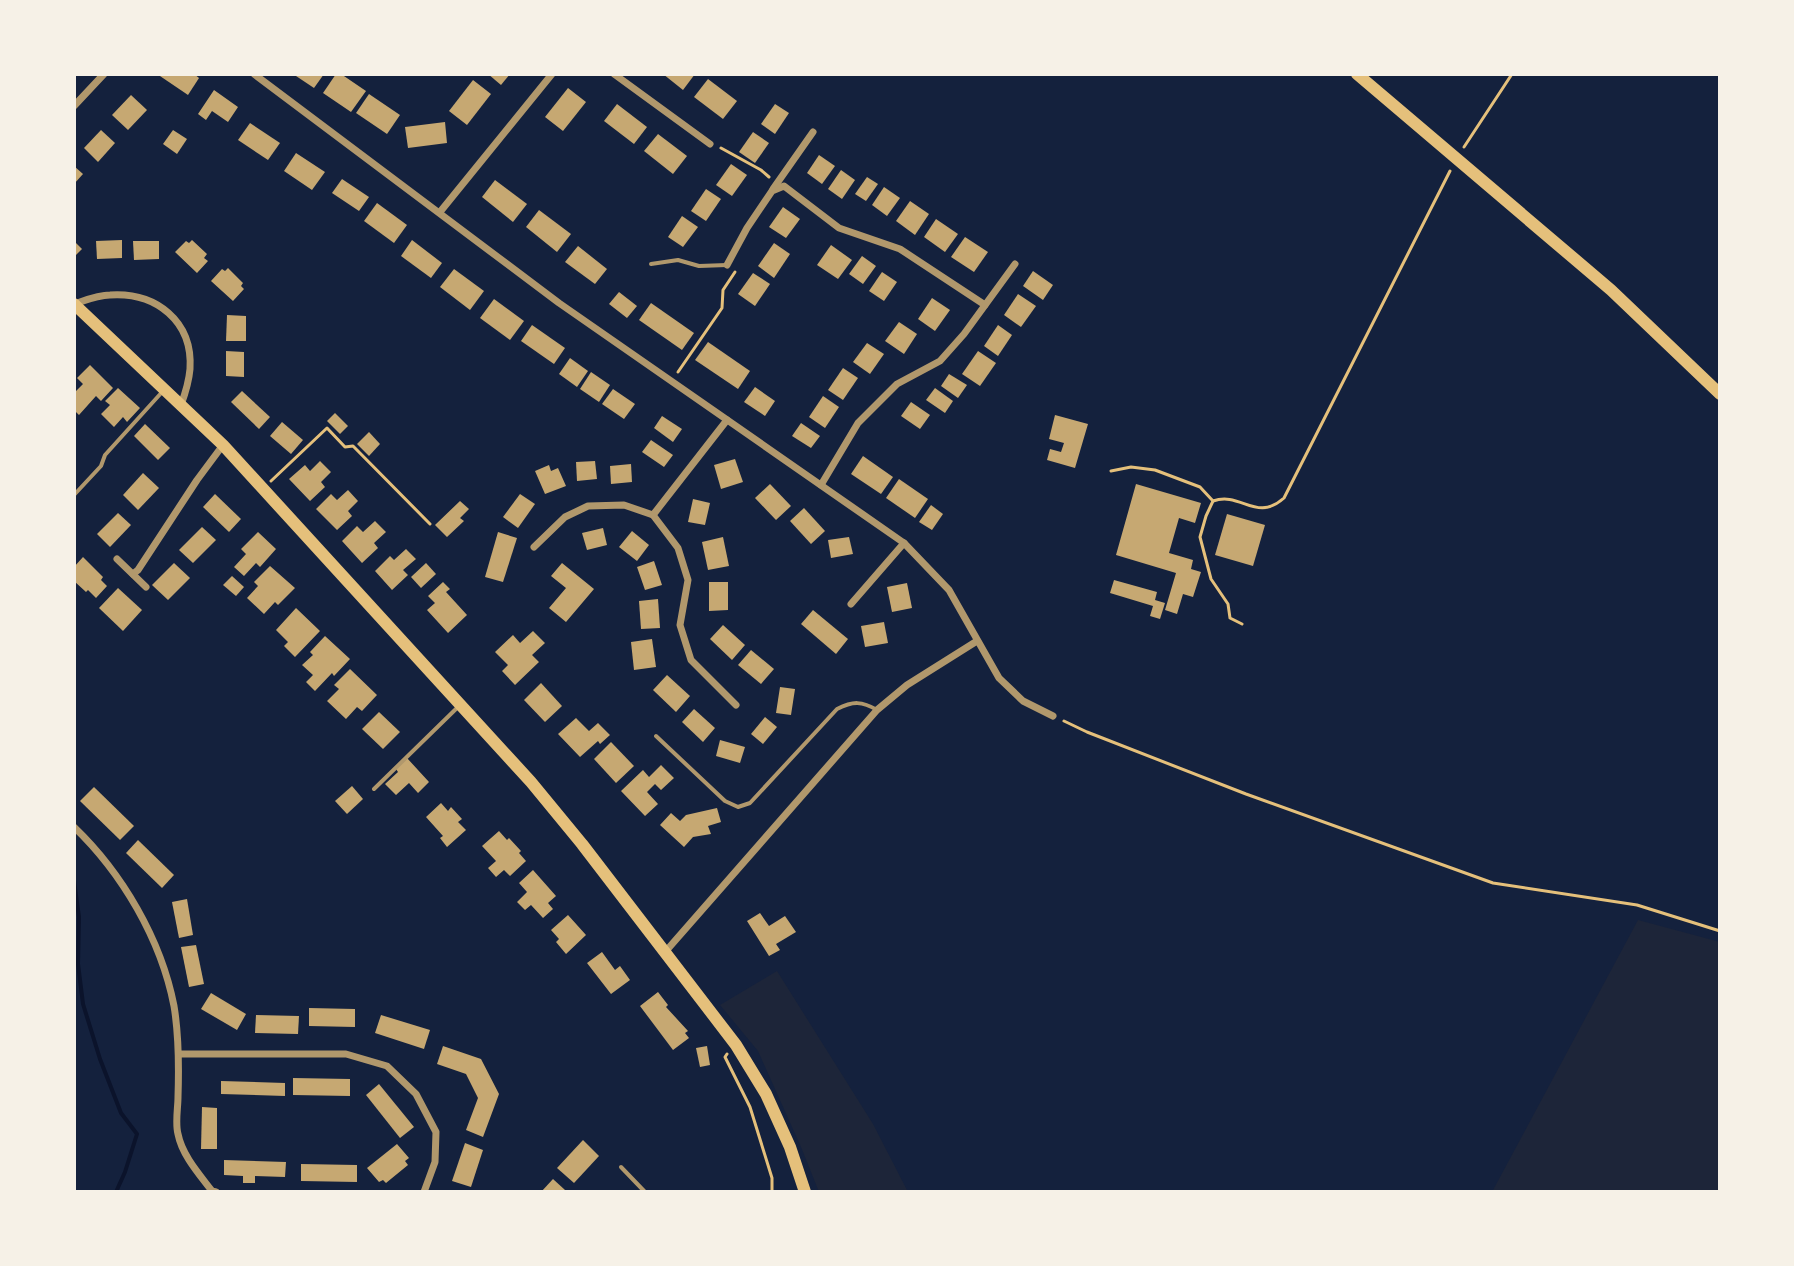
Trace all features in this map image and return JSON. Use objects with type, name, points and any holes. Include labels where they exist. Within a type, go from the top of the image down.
[{"type":"main road","points":[[1357,74],[1611,290],[1720,394]]},
{"type":"main road","points":[[74,304],[223,445],[557,813],[736,1045],[766,1094],[805,1192]]},
{"type":"street","points":[[74,106],[104,74]]},
{"type":"street","points":[[254,74],[559,303],[904,543],[949,590],[999,678],[1023,701],[1053,716]]},
{"type":"street","points":[[440,212],[552,74]]},
{"type":"street","points":[[614,74],[710,144]]},
{"type":"street","points":[[727,265],[747,228],[813,132]]},
{"type":"street","points":[[774,188],[784,186],[839,228],[900,249],[985,305]]},
{"type":"street","points":[[821,485],[858,423],[897,384],[940,361],[964,334],[1015,264]]},
{"type":"street","points":[[74,304],[109,295],[128,295],[149,301],[169,312],[184,332],[189,351],[190,370],[181,405]]},
{"type":"street","points":[[653,515],[727,420]]},
{"type":"street","points":[[133,574],[223,445]]},
{"type":"street","points":[[534,547],[565,517],[588,506],[624,505],[653,515],[678,548],[688,580],[680,625],[691,660],[736,705]]},
{"type":"street","points":[[851,604],[904,543]]},
{"type":"street","points":[[117,559],[146,587]]},
{"type":"street","points":[[666,951],[877,710],[907,685],[977,641]]},
{"type":"street","points":[[74,827],[87,839],[116,878],[138,911],[158,953],[174,1005],[179,1054],[177,1133],[192,1165],[216,1192]]},
{"type":"street","points":[[179,1054],[346,1054],[387,1066],[416,1094],[436,1132],[435,1162],[424,1192]]},
{"type":"lane","points":[[651,264],[678,260],[699,266],[727,265]]},
{"type":"lane","points":[[74,495],[164,389]]},
{"type":"lane","points":[[656,736],[725,801],[738,807],[750,803],[837,709],[848,703],[864,702],[877,710]]},
{"type":"lane","points":[[374,789],[460,704]]},
{"type":"lane","points":[[621,1167],[645,1192]]},
{"type":"path","points":[[1242,624],[1230,618],[1228,604],[1211,579],[1200,537],[1213,501],[1224,497],[1260,509],[1274,507],[1284,498],[1456,158],[1512,74]]},
{"type":"path","points":[[710,144],[761,170],[774,188]]},
{"type":"path","points":[[672,381],[722,308],[723,290],[736,271],[727,265]]},
{"type":"path","points":[[263,488],[327,428],[345,447],[353,446],[430,524]]},
{"type":"path","points":[[1111,471],[1131,467],[1155,470],[1200,487],[1213,501]]},
{"type":"path","points":[[1053,716],[1246,794],[1493,883],[1637,905],[1720,931]]},
{"type":"path","points":[[736,1045],[725,1057],[750,1107],[772,1178],[772,1192]]},
{"type":"shaded area","points":[[1638,920],[1720,942],[1720,1192],[1492,1192]]},
{"type":"shaded area","points":[[777,971],[873,1124],[908,1192],[819,1192],[758,1051],[720,1005]]},
{"type":"building","points":[[157,74],[194,74],[199,78],[188,95]]},
{"type":"building","points":[[293,74],[324,74],[314,88]]},
{"type":"building","points":[[336,74],[341,74],[366,91],[351,112],[323,93]]},
{"type":"building","points":[[488,74],[510,74],[501,85]]},
{"type":"building","points":[[663,74],[695,74],[683,90]]},
{"type":"building","points":[[708,79],[737,101],[723,119],[694,97]]},
{"type":"building","points":[[473,80],[491,94],[467,125],[449,111]]},
{"type":"building","points":[[568,88],[586,102],[563,131],[545,117]]},
{"type":"building","points":[[214,90],[238,107],[228,122],[212,111],[206,120],[198,114]]},
{"type":"building","points":[[369,94],[400,115],[387,134],[356,113]]},
{"type":"building","points":[[131,95],[147,110],[128,130],[112,115]]},
{"type":"building","points":[[617,104],[647,127],[634,144],[604,121]]},
{"type":"building","points":[[775,104],[789,113],[775,134],[761,124]]},
{"type":"building","points":[[445,122],[447,143],[408,148],[405,127]]},
{"type":"building","points":[[250,123],[280,143],[268,160],[238,140]]},
{"type":"building","points":[[101,130],[115,143],[98,162],[84,148]]},
{"type":"building","points":[[173,130],[187,139],[177,154],[163,144]]},
{"type":"building","points":[[753,132],[769,143],[755,163],[739,152]]},
{"type":"building","points":[[658,134],[687,156],[673,174],[644,151]]},
{"type":"building","points":[[296,153],[325,172],[312,190],[284,171]]},
{"type":"building","points":[[819,155],[835,166],[822,184],[807,173]]},
{"type":"building","points":[[731,164],[747,175],[732,196],[716,185]]},
{"type":"building","points":[[74,166],[83,174],[74,184]]},
{"type":"building","points":[[841,170],[855,180],[842,199],[828,189]]},
{"type":"building","points":[[867,177],[878,184],[866,201],[855,194]]},
{"type":"building","points":[[342,179],[369,197],[359,211],[332,193]]},
{"type":"building","points":[[495,180],[527,204],[513,222],[482,197]]},
{"type":"building","points":[[884,187],[900,198],[887,216],[872,205]]},
{"type":"building","points":[[706,189],[721,199],[706,221],[691,211]]},
{"type":"building","points":[[910,201],[929,214],[915,235],[896,221]]},
{"type":"building","points":[[377,203],[407,225],[394,243],[364,221]]},
{"type":"building","points":[[783,207],[800,219],[786,238],[769,227]]},
{"type":"building","points":[[539,210],[571,234],[557,252],[526,227]]},
{"type":"building","points":[[682,216],[698,227],[683,247],[668,237]]},
{"type":"building","points":[[936,219],[958,234],[945,252],[924,237]]},
{"type":"building","points":[[965,237],[988,252],[974,272],[951,257]]},
{"type":"building","points":[[122,240],[122,258],[97,259],[96,241]]},
{"type":"building","points":[[192,240],[207,254],[204,258],[208,261],[197,273],[175,252],[186,241],[189,243]]},
{"type":"building","points":[[412,240],[442,263],[431,278],[401,256]]},
{"type":"building","points":[[74,241],[82,249],[74,257]]},
{"type":"building","points":[[133,241],[159,241],[159,259],[134,260]]},
{"type":"building","points":[[774,243],[790,254],[774,278],[758,266]]},
{"type":"building","points":[[831,245],[852,260],[838,279],[817,265]]},
{"type":"building","points":[[578,246],[607,269],[595,284],[565,262]]},
{"type":"building","points":[[862,256],[876,266],[863,284],[849,274]]},
{"type":"building","points":[[228,268],[243,283],[241,286],[244,289],[233,301],[211,281],[222,269],[225,271]]},
{"type":"building","points":[[454,269],[484,291],[470,310],[440,287]]},
{"type":"building","points":[[1033,271],[1053,285],[1043,300],[1023,286]]},
{"type":"building","points":[[882,272],[897,282],[884,301],[869,291]]},
{"type":"building","points":[[753,273],[770,284],[755,306],[738,294]]},
{"type":"building","points":[[619,292],[637,306],[627,318],[609,304]]},
{"type":"building","points":[[1018,294],[1036,306],[1021,327],[1004,315]]},
{"type":"building","points":[[932,298],[950,310],[935,331],[918,319]]},
{"type":"building","points":[[494,299],[524,321],[510,340],[480,318]]},
{"type":"building","points":[[651,303],[694,333],[682,350],[639,320]]},
{"type":"building","points":[[227,315],[246,316],[246,341],[226,341]]},
{"type":"building","points":[[899,322],[917,334],[904,354],[885,341]]},
{"type":"building","points":[[532,325],[565,348],[554,364],[521,341]]},
{"type":"building","points":[[998,325],[1012,335],[998,356],[984,346]]},
{"type":"building","points":[[708,342],[750,371],[738,389],[695,360]]},
{"type":"building","points":[[867,343],[884,354],[870,374],[853,362]]},
{"type":"building","points":[[226,351],[244,352],[244,377],[226,376]]},
{"type":"building","points":[[978,351],[996,363],[980,386],[962,374]]},
{"type":"building","points":[[570,358],[588,371],[577,387],[559,374]]},
{"type":"building","points":[[90,365],[113,388],[101,401],[96,396],[79,415],[74,410],[74,393],[83,384],[77,378]]},
{"type":"building","points":[[843,368],[858,378],[843,400],[828,390]]},
{"type":"building","points":[[591,372],[610,385],[599,402],[580,389]]},
{"type":"building","points":[[949,374],[967,385],[958,398],[941,386]]},
{"type":"building","points":[[755,387],[775,401],[765,416],[744,402]]},
{"type":"building","points":[[118,388],[140,408],[127,422],[123,417],[114,427],[101,414],[110,405],[105,401]]},
{"type":"building","points":[[935,388],[953,401],[945,413],[926,400]]},
{"type":"building","points":[[613,389],[635,404],[624,419],[602,404]]},
{"type":"building","points":[[242,391],[270,417],[259,429],[231,402]]},
{"type":"building","points":[[823,396],[839,407],[825,428],[809,417]]},
{"type":"building","points":[[911,402],[930,415],[920,429],[901,416]]},
{"type":"building","points":[[335,413],[348,426],[340,434],[327,421]]},
{"type":"building","points":[[1055,415],[1088,424],[1075,468],[1047,460],[1050,449],[1061,452],[1064,443],[1049,439]]},
{"type":"building","points":[[662,416],[682,429],[673,442],[654,428]]},
{"type":"building","points":[[282,422],[303,440],[291,454],[270,436]]},
{"type":"building","points":[[801,423],[820,436],[811,448],[792,436]]},
{"type":"building","points":[[145,424],[170,448],[158,460],[134,436]]},
{"type":"building","points":[[369,432],[380,444],[369,456],[357,444]]},
{"type":"building","points":[[651,440],[673,455],[664,467],[642,452]]},
{"type":"building","points":[[863,456],[893,477],[881,494],[851,474]]},
{"type":"building","points":[[735,459],[743,482],[721,489],[714,465]]},
{"type":"building","points":[[320,461],[331,472],[321,482],[325,487],[310,501],[289,479],[305,465],[310,471]]},
{"type":"building","points":[[595,461],[597,479],[577,481],[576,462]]},
{"type":"building","points":[[631,464],[632,482],[611,484],[610,466]]},
{"type":"building","points":[[549,465],[551,471],[558,468],[566,486],[545,494],[535,471]]},
{"type":"building","points":[[143,473],[159,488],[138,510],[123,495]]},
{"type":"building","points":[[899,479],[928,499],[915,518],[886,498]]},
{"type":"building","points":[[770,484],[791,506],[776,520],[755,498]]},
{"type":"building","points":[[1136,484],[1201,503],[1195,523],[1179,518],[1169,553],[1193,560],[1191,569],[1201,572],[1193,597],[1183,594],[1177,614],[1165,610],[1176,573],[1116,555]]},
{"type":"building","points":[[348,490],[358,501],[348,511],[352,516],[337,530],[316,509],[331,494],[337,500]]},
{"type":"building","points":[[215,494],[241,519],[229,532],[203,507]]},
{"type":"building","points":[[520,494],[535,504],[518,528],[503,517]]},
{"type":"building","points":[[693,499],[710,503],[705,525],[688,522]]},
{"type":"building","points":[[460,501],[469,509],[460,518],[464,521],[447,537],[435,525]]},
{"type":"building","points":[[931,505],[943,514],[932,530],[919,522]]},
{"type":"building","points":[[804,508],[825,531],[811,544],[790,521]]},
{"type":"building","points":[[118,513],[131,525],[110,547],[97,534]]},
{"type":"building","points":[[1227,514],[1265,525],[1253,566],[1215,555]]},
{"type":"building","points":[[375,521],[386,532],[374,543],[378,548],[362,563],[342,541],[357,526],[363,532]]},
{"type":"building","points":[[202,527],[216,540],[193,563],[179,550]]},
{"type":"building","points":[[603,528],[607,545],[587,550],[582,533]]},
{"type":"building","points":[[632,531],[649,545],[637,561],[619,547]]},
{"type":"building","points":[[258,532],[276,549],[260,567],[256,563],[244,576],[234,567],[246,554],[241,549]]},
{"type":"building","points":[[498,532],[517,538],[503,582],[485,577]]},
{"type":"building","points":[[723,537],[729,566],[708,570],[702,542]]},
{"type":"building","points":[[849,537],[853,554],[831,558],[828,540]]},
{"type":"building","points":[[406,549],[416,559],[403,570],[408,575],[392,590],[375,571],[390,556],[394,560]]},
{"type":"building","points":[[83,557],[103,577],[101,580],[107,586],[96,598],[74,581],[74,567]]},
{"type":"building","points":[[654,561],[662,585],[645,590],[637,567]]},
{"type":"building","points":[[174,563],[190,578],[168,600],[152,585]]},
{"type":"building","points":[[426,563],[436,574],[421,588],[411,577]]},
{"type":"building","points":[[562,563],[594,589],[566,622],[549,608],[566,588],[551,576]]},
{"type":"building","points":[[270,566],[295,588],[264,614],[247,598],[258,586],[254,582]]},
{"type":"building","points":[[232,576],[244,587],[236,596],[223,585]]},
{"type":"building","points":[[1114,580],[1157,592],[1155,600],[1165,603],[1160,619],[1150,616],[1153,606],[1110,593]]},
{"type":"building","points":[[443,582],[450,589],[446,592],[467,615],[448,633],[427,610],[435,603],[428,596]]},
{"type":"building","points":[[709,582],[728,582],[728,610],[709,611]]},
{"type":"building","points":[[907,583],[912,608],[892,612],[887,587]]},
{"type":"building","points":[[118,588],[142,610],[123,631],[99,608]]},
{"type":"building","points":[[658,599],[660,628],[641,629],[639,601]]},
{"type":"building","points":[[296,608],[320,631],[295,657],[284,646],[288,642],[276,630]]},
{"type":"building","points":[[813,610],[848,639],[836,654],[801,624]]},
{"type":"building","points":[[884,622],[888,643],[865,647],[861,626]]},
{"type":"building","points":[[723,625],[745,645],[732,660],[710,639]]},
{"type":"building","points":[[533,631],[545,643],[532,655],[539,662],[515,685],[502,671],[508,665],[495,652],[513,635],[520,643]]},
{"type":"building","points":[[325,636],[350,659],[315,691],[306,682],[313,675],[302,665],[313,655],[310,652]]},
{"type":"building","points":[[652,639],[656,667],[634,670],[631,642]]},
{"type":"building","points":[[751,650],[774,669],[761,684],[738,665]]},
{"type":"building","points":[[350,669],[377,695],[362,711],[357,707],[346,719],[327,701],[339,689],[334,685]]},
{"type":"building","points":[[667,675],[690,696],[676,712],[653,690]]},
{"type":"building","points":[[541,683],[562,706],[545,722],[524,700]]},
{"type":"building","points":[[780,687],[795,689],[791,715],[776,713]]},
{"type":"building","points":[[694,709],[715,728],[703,742],[682,722]]},
{"type":"building","points":[[379,712],[400,732],[383,749],[362,729]]},
{"type":"building","points":[[765,717],[777,727],[763,744],[751,734]]},
{"type":"building","points":[[576,718],[589,731],[598,723],[610,735],[580,757],[558,734]]},
{"type":"building","points":[[720,740],[745,747],[740,763],[716,756]]},
{"type":"building","points":[[611,742],[634,766],[616,783],[594,759]]},
{"type":"building","points":[[407,758],[429,782],[418,793],[409,783],[396,795],[385,784]]},
{"type":"building","points":[[661,765],[674,778],[661,790],[655,784],[647,792],[658,804],[645,816],[621,791],[643,770],[649,777]]},
{"type":"building","points":[[352,786],[363,799],[347,814],[335,801]]},
{"type":"building","points":[[94,787],[134,826],[120,840],[80,801]]},
{"type":"building","points":[[441,803],[448,811],[451,807],[462,819],[458,822],[466,830],[447,847],[440,838],[443,836],[426,817]]},
{"type":"building","points":[[717,808],[721,822],[708,826],[711,834],[693,837],[684,847],[660,825],[671,813],[680,821],[686,815]]},
{"type":"building","points":[[499,831],[521,851],[519,853],[526,861],[510,876],[504,870],[496,877],[488,868],[496,861],[482,846]]},
{"type":"building","points":[[138,840],[174,875],[162,888],[126,853]]},
{"type":"building","points":[[533,870],[556,896],[548,903],[553,909],[543,918],[531,905],[525,910],[517,902],[527,892],[519,883]]},
{"type":"building","points":[[187,899],[193,935],[179,938],[172,902]]},
{"type":"building","points":[[760,913],[769,926],[785,916],[796,932],[776,944],[780,950],[769,956],[747,921]]},
{"type":"building","points":[[568,915],[586,935],[566,954],[551,930]]},
{"type":"building","points":[[196,945],[204,984],[189,987],[181,947]]},
{"type":"building","points":[[602,952],[615,970],[620,966],[630,980],[611,994],[587,963]]},
{"type":"building","points":[[658,992],[668,1005],[666,1007],[688,1031],[685,1033],[689,1038],[673,1050],[640,1006]]},
{"type":"building","points":[[211,993],[246,1014],[237,1030],[201,1009]]},
{"type":"building","points":[[309,1008],[355,1009],[355,1027],[309,1026]]},
{"type":"building","points":[[256,1015],[299,1016],[298,1034],[255,1033]]},
{"type":"building","points":[[381,1015],[430,1030],[424,1049],[375,1033]]},
{"type":"building","points":[[443,1046],[481,1059],[499,1094],[483,1137],[466,1130],[478,1098],[466,1074],[437,1064]]},
{"type":"building","points":[[707,1046],[710,1065],[700,1067],[696,1048]]},
{"type":"building","points":[[293,1078],[350,1079],[350,1096],[293,1095]]},
{"type":"building","points":[[221,1081],[285,1083],[285,1096],[221,1094]]},
{"type":"building","points":[[379,1084],[414,1127],[400,1138],[366,1095]]},
{"type":"building","points":[[202,1107],[217,1108],[217,1149],[201,1149]]},
{"type":"building","points":[[583,1140],[599,1156],[574,1183],[557,1168]]},
{"type":"building","points":[[465,1143],[483,1150],[471,1187],[452,1181]]},
{"type":"building","points":[[397,1144],[409,1158],[405,1161],[408,1165],[386,1183],[383,1180],[379,1182],[367,1168]]},
{"type":"building","points":[[224,1160],[286,1162],[285,1177],[255,1176],[255,1183],[243,1183],[243,1176],[224,1175]]},
{"type":"building","points":[[301,1164],[357,1165],[357,1182],[301,1181]]},
{"type":"building","points":[[553,1179],[565,1190],[541,1192]]},
{"type":"waterway","points":[[74,881],[83,1004],[121,1113],[137,1134],[116,1192]]}]
